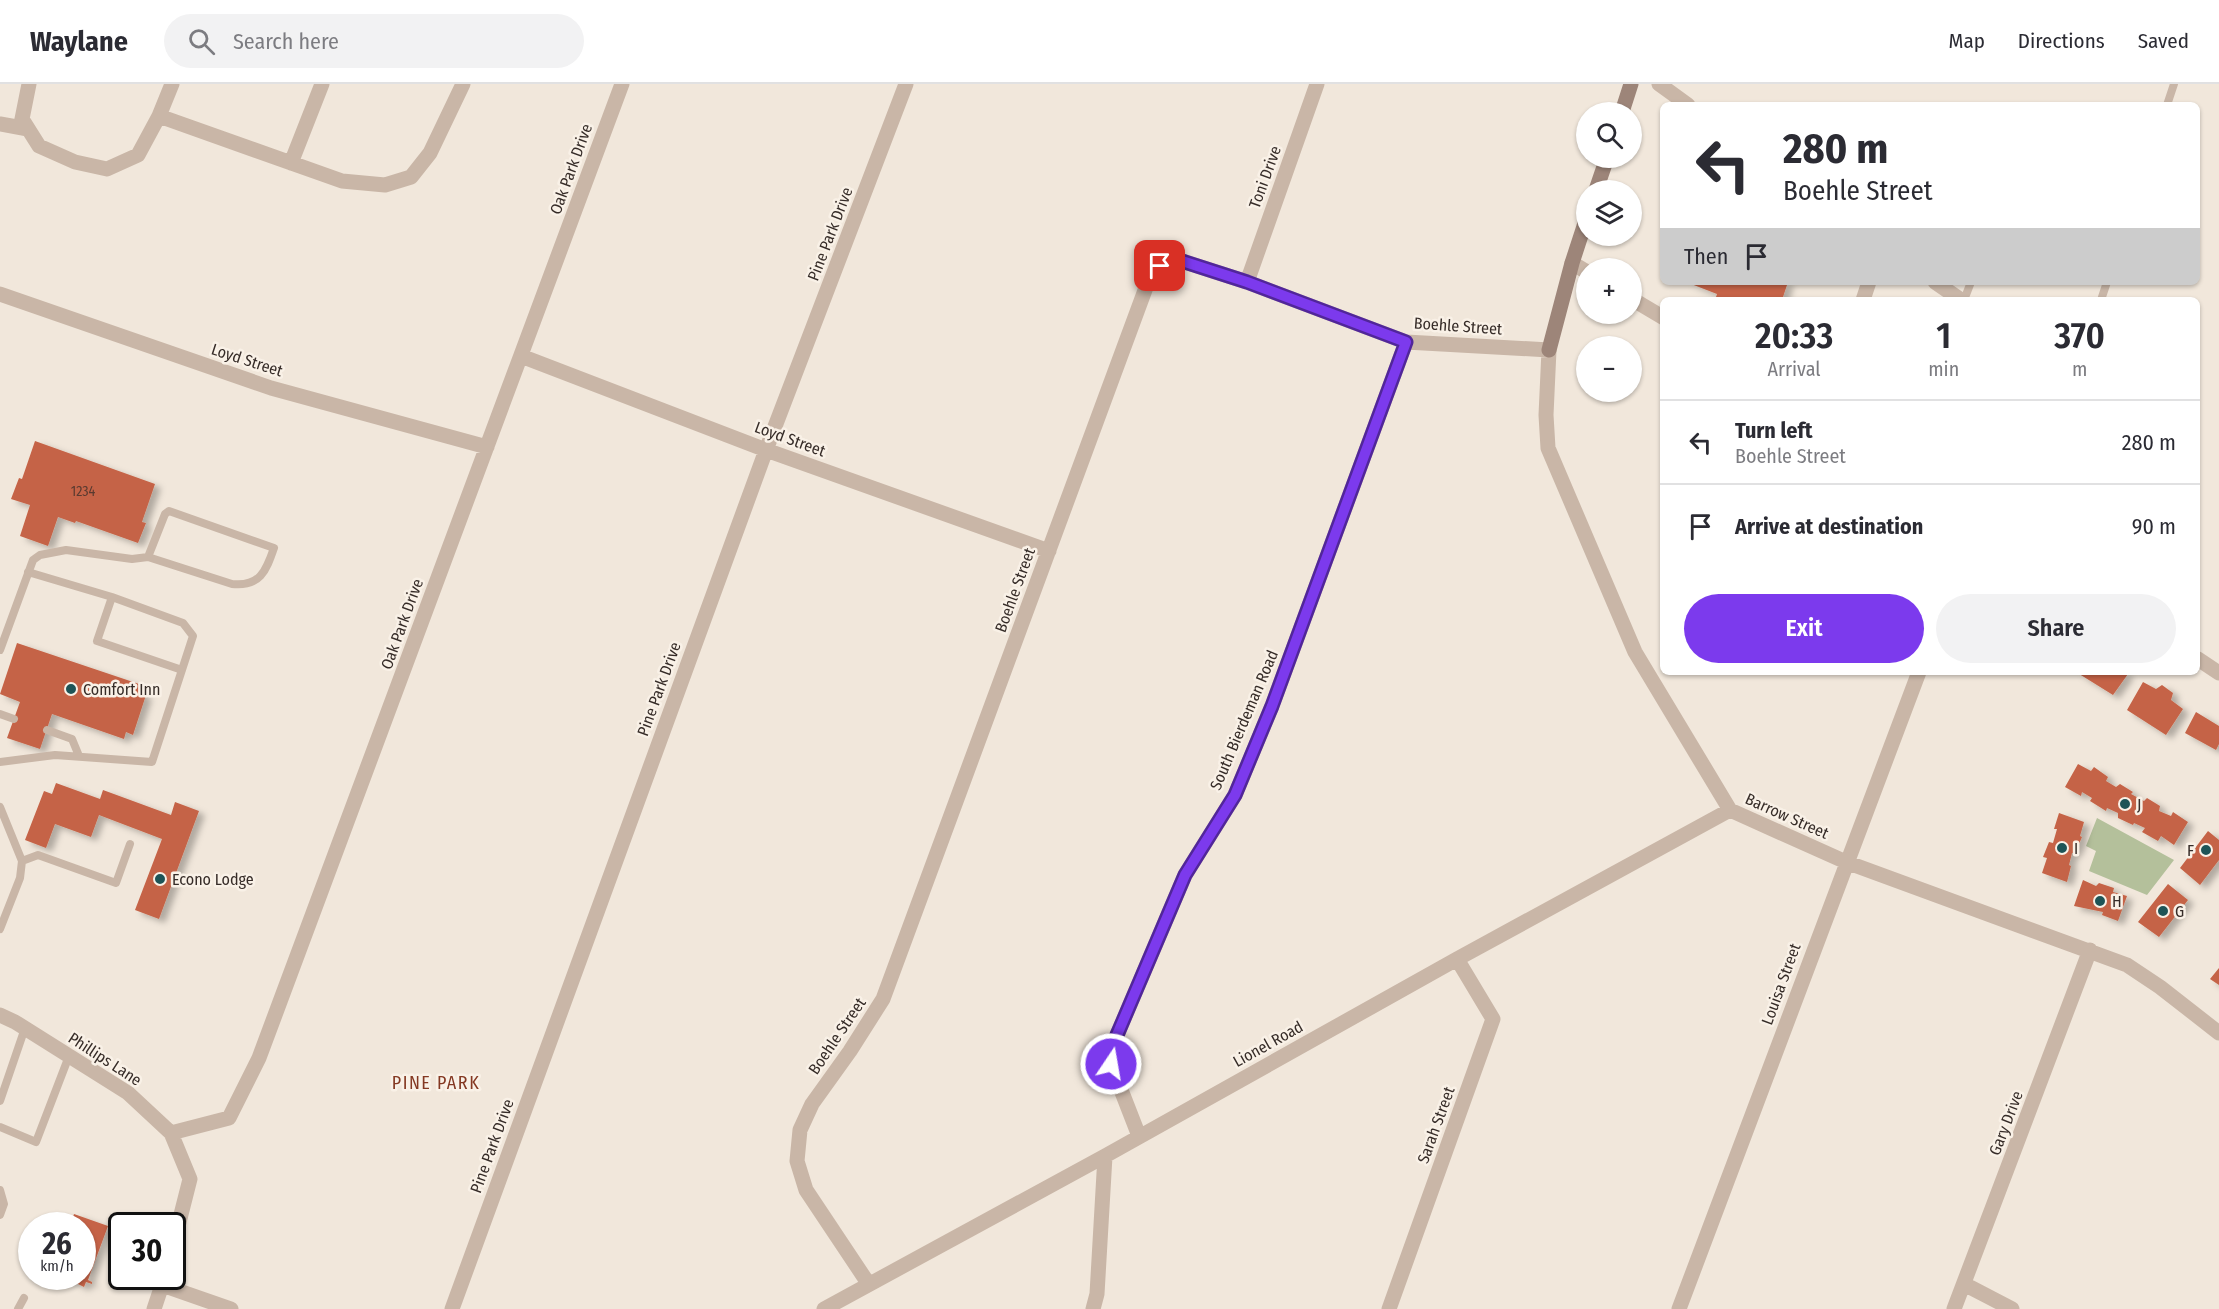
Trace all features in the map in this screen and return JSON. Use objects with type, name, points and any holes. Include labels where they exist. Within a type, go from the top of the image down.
[{"type":"street","points":[[29,84],[22,119],[39,146],[75,162],[107,169],[138,155],[159,116],[172,84]]},
{"type":"street","points":[[291,163],[322,84]]},
{"type":"street","points":[[159,116],[342,181],[385,185],[411,177],[430,153],[463,84]]},
{"type":"street","name":"Oak Park Drive","points":[[171,1133],[229,1118],[259,1058],[622,84]]},
{"type":"street","name":"Pine Park Drive","points":[[452,1309],[766,450],[906,84]]},
{"type":"street","name":"Toni Drive","points":[[1247,282],[1317,84]]},
{"type":"street","points":[[1625,102],[1631,84]]},
{"type":"street","points":[[1659,84],[1684,102]]},
{"type":"street","points":[[0,124],[28,129]]},
{"type":"street","points":[[1550,350],[1578,246]]},
{"type":"street","name":"Boehle Street","points":[[868,1283],[806,1190],[797,1161],[800,1130],[812,1104],[883,999],[1148,282],[1160,266],[1182,261],[1247,282],[1406,342],[1550,350]]},
{"type":"street","points":[[1572,263],[1576,265]]},
{"type":"street","points":[[1940,285],[1958,297]]},
{"type":"street","name":"Loyd Street","points":[[0,294],[271,387],[487,447]]},
{"type":"street","points":[[1642,305],[1660,316]]},
{"type":"street","name":"South Bierdeman Road","points":[[1139,1136],[1111,1064],[1117,1035],[1185,875],[1235,795],[1272,706],[1406,342]]},
{"type":"street","name":"Barrow Street","points":[[1550,350],[1546,415],[1548,448],[1635,652],[1730,810],[1846,862],[2127,965],[2160,987],[2219,1033]]},
{"type":"street","name":"Loyd Street","points":[[521,356],[766,450],[1049,551]]},
{"type":"street","points":[[2200,660],[2219,674]]},
{"type":"street","name":"Louisa Street","points":[[1679,1309],[1918,675]]},
{"type":"street","name":"Lionel Road","points":[[824,1309],[868,1283],[1106,1156],[1457,958],[1730,810]]},
{"type":"street","name":"Gary Drive","points":[[1954,1309],[2090,950]]},
{"type":"street","name":"Sarah Street","points":[[1389,1309],[1494,1019],[1457,958]]},
{"type":"street","name":"Phillips Lane","points":[[0,1016],[26,1028],[128,1093],[171,1133],[190,1179],[182,1212]]},
{"type":"street","points":[[1093,1309],[1097,1294],[1106,1156]]},
{"type":"street","points":[[1964,1284],[2012,1309]]},
{"type":"street","points":[[154,1309],[161,1290]]},
{"type":"street","points":[[186,1290],[231,1309]]},
{"type":"lane","points":[[2168,102],[2174,84]]},
{"type":"lane","points":[[0,650],[33,560],[40,555],[66,550],[132,559],[148,557],[232,584],[243,585],[266,572],[274,548],[169,511],[165,514],[148,557]]},
{"type":"lane","points":[[0,762],[56,755],[152,762],[193,636],[183,623],[112,597],[28,572]]},
{"type":"lane","points":[[112,597],[97,640],[182,670]]},
{"type":"lane","points":[[0,714],[14,719]]},
{"type":"lane","points":[[47,730],[72,739],[79,756]]},
{"type":"lane","points":[[0,807],[22,861],[20,878],[0,928]]},
{"type":"lane","points":[[22,861],[38,855],[116,883],[130,844]]},
{"type":"lane","points":[[0,1101],[26,1028]]},
{"type":"lane","points":[[0,1127],[36,1142],[69,1056]]},
{"type":"lane","points":[[0,1215],[4,1204],[1,1193]]},
{"type":"lane","points":[[18,1309],[24,1298]]},
{"type":"green space","points":[[2097,818],[2174,860],[2147,895],[2089,871],[2096,851],[2086,846]]},
{"type":"building","points":[[1694,285],[1787,285],[1783,297],[1716,297],[1717,294]]},
{"type":"building","points":[[35,441],[155,484],[142,522],[146,523],[138,543],[58,517],[48,546],[20,536],[30,505],[11,499],[19,478],[22,479]]},
{"type":"building","name":"Comfort Inn","points":[[17,643],[142,685],[140,693],[146,695],[133,735],[126,732],[124,739],[52,714],[40,749],[7,738],[20,702],[0,694]]},
{"type":"building","points":[[2081,675],[2127,675],[2113,695]]},
{"type":"building","points":[[2143,682],[2156,689],[2162,685],[2173,693],[2171,700],[2183,709],[2166,735],[2127,710]]},
{"type":"building","points":[[2196,712],[2219,726],[2219,744],[2216,750],[2185,733]]},
{"type":"building","name":"J","points":[[2078,764],[2091,771],[2094,767],[2108,777],[2106,781],[2116,787],[2120,784],[2133,792],[2131,794],[2144,801],[2147,798],[2160,806],[2159,811],[2171,816],[2173,812],[2188,822],[2174,845],[2161,836],[2158,841],[2142,832],[2145,828],[2118,818],[2118,813],[2107,808],[2106,811],[2090,801],[2092,798],[2082,792],[2081,796],[2065,787]]},
{"type":"building","name":"Econo Lodge","points":[[56,783],[100,799],[103,790],[171,815],[175,802],[199,811],[159,919],[135,910],[162,839],[99,815],[91,837],[55,824],[46,848],[25,840],[44,791],[52,794]]},
{"type":"building","name":"I","points":[[2059,813],[2084,822],[2080,836],[2082,837],[2075,853],[2072,853],[2067,882],[2042,873],[2047,858],[2043,857],[2049,842],[2053,843]]},
{"type":"building","name":"F","points":[[2208,831],[2219,840],[2219,860],[2200,885],[2180,868]]},
{"type":"building","name":"H","points":[[2083,880],[2096,886],[2099,883],[2114,888],[2113,892],[2127,896],[2118,921],[2102,915],[2103,912],[2074,906]]},
{"type":"building","name":"G","points":[[2168,884],[2188,900],[2159,937],[2138,922]]},
{"type":"building","points":[[2219,968],[2219,985],[2210,979]]},
{"type":"building","points":[[96,1222],[108,1226],[96,1258]]},
{"type":"place","name":"Comfort Inn","points":[[71,689]]},
{"type":"place","name":"J","points":[[2125,804]]},
{"type":"place","name":"I","points":[[2062,848]]},
{"type":"place","name":"F","points":[[2206,850]]},
{"type":"place","name":"Econo Lodge","points":[[160,879]]},
{"type":"place","name":"H","points":[[2100,901]]},
{"type":"place","name":"G","points":[[2163,911]]},
{"type":"district","name":"PINE PARK","points":[[436,1083]]},
{"type":"route","points":[[1111,1064],[1117,1035],[1185,875],[1235,795],[1272,706],[1406,342],[1247,282],[1182,261],[1160,266]]}]
